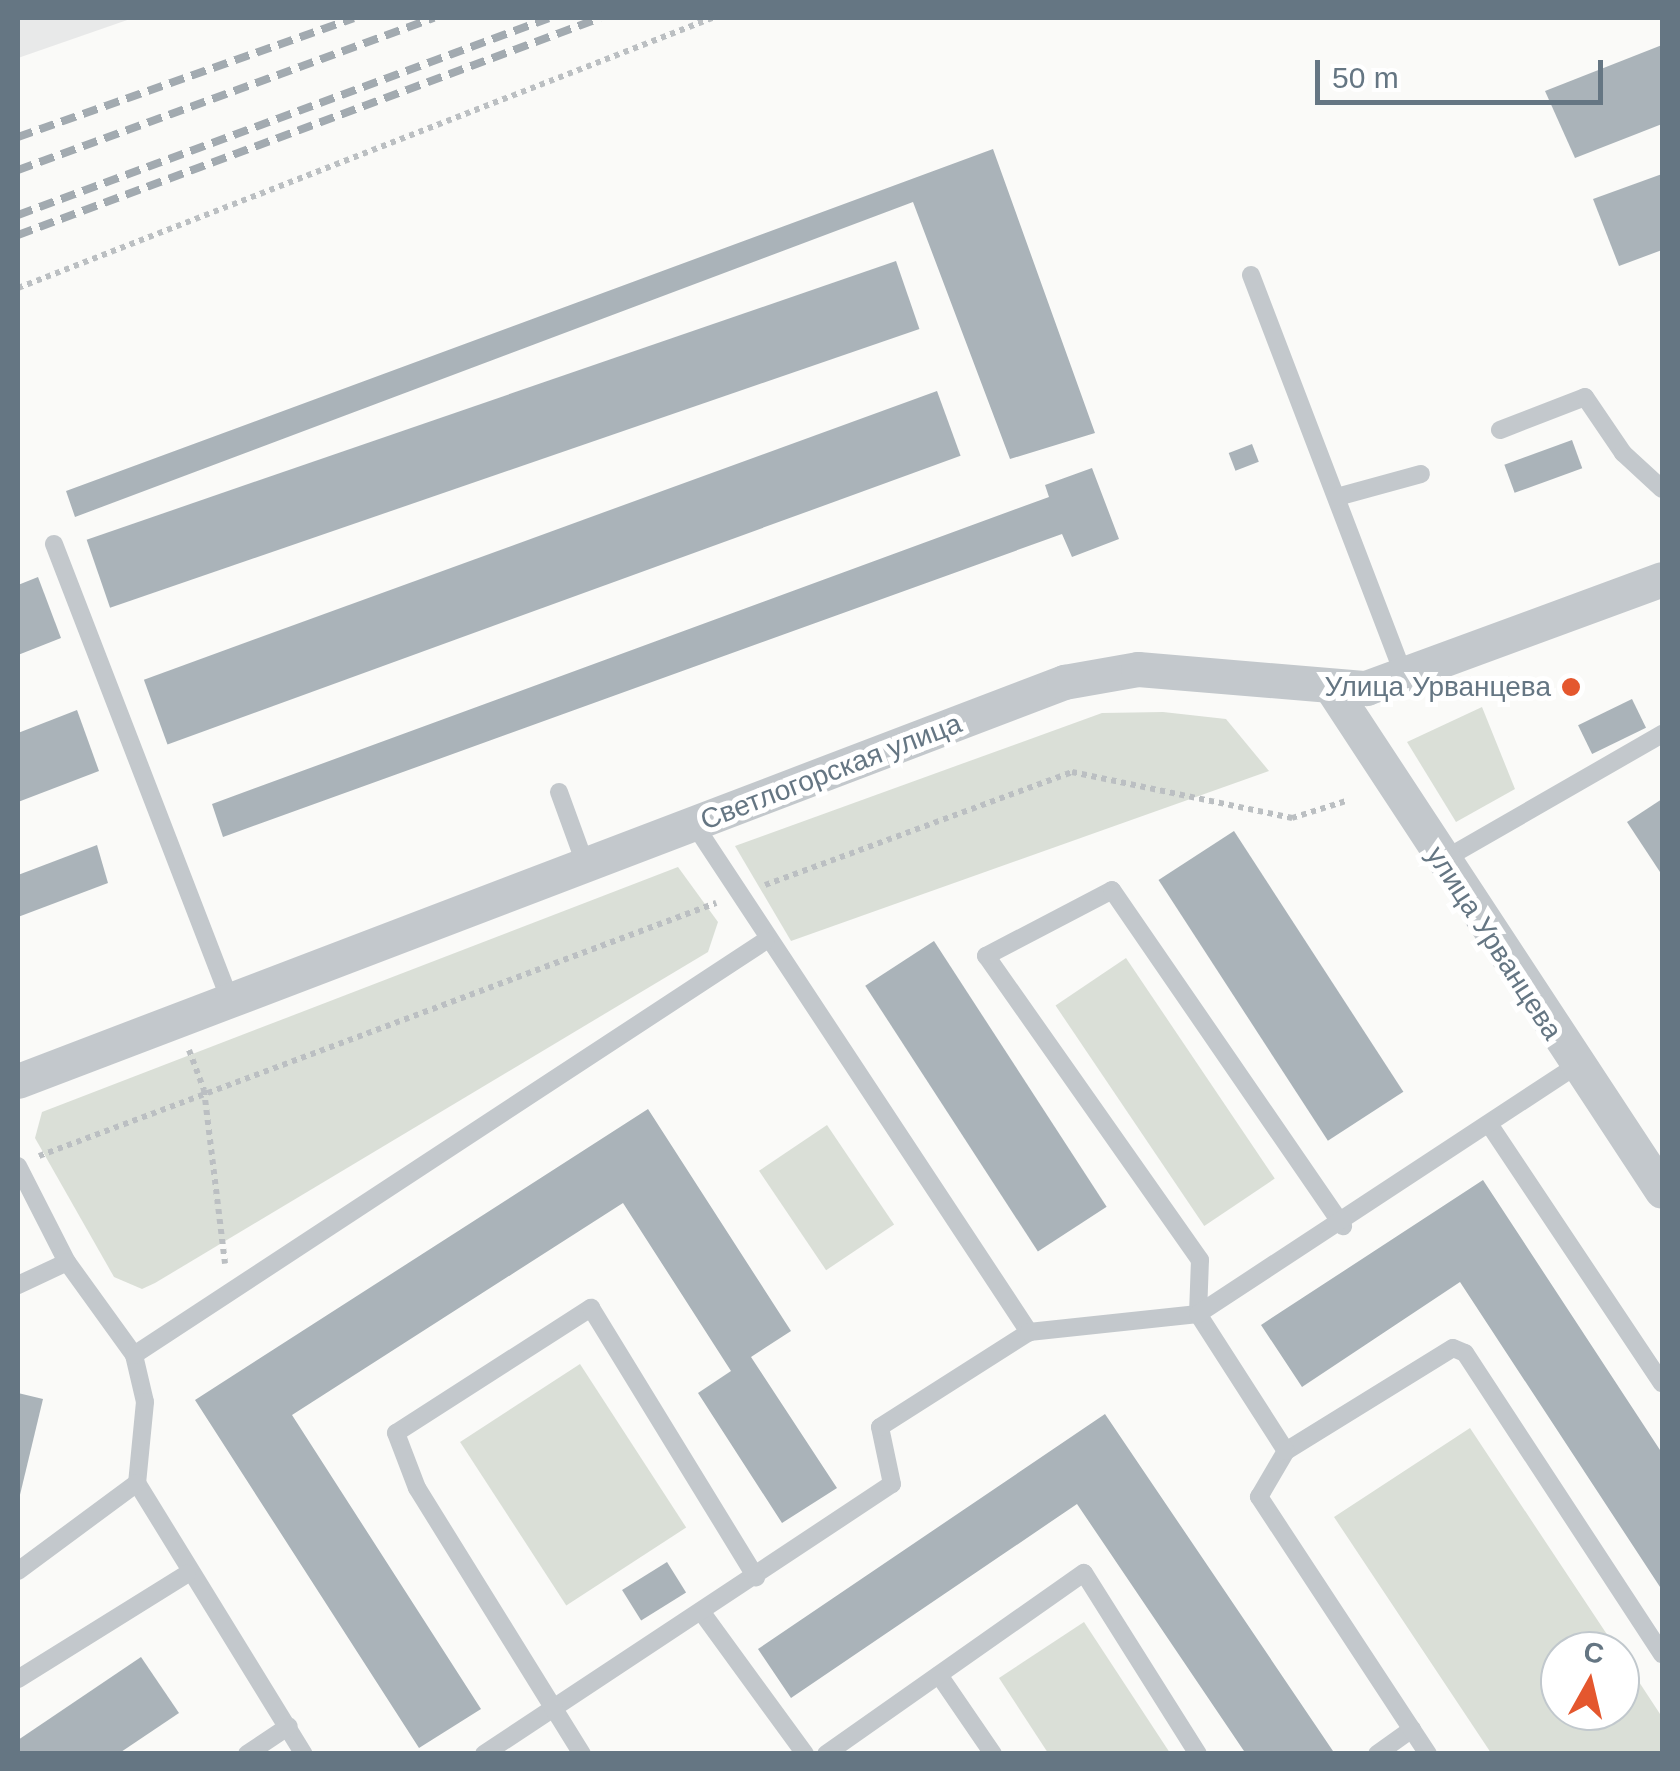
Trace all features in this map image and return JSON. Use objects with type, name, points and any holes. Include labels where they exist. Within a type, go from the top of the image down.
[{"type":"street","name":"Светлогорская улица","points":[[18,1081],[1064,682],[1138,669],[1333,690],[1406,680],[1662,579]]},
{"type":"street","name":"улица Урванцева","points":[[1333,690],[1574,1067],[1662,1191]]},
{"type":"lane","points":[[1251,275],[1406,680]]},
{"type":"lane","points":[[1500,430],[1585,397],[1623,453],[1662,489]]},
{"type":"lane","points":[[1337,497],[1421,474]]},
{"type":"lane","points":[[54,544],[230,1001]]},
{"type":"lane","points":[[1442,861],[1662,734]]},
{"type":"lane","points":[[559,792],[586,866]]},
{"type":"lane","points":[[694,824],[766,942],[1029,1332]]},
{"type":"lane","points":[[1286,1451],[1198,1314],[1200,1260],[986,956],[1112,890],[1343,1226]]},
{"type":"lane","points":[[134,1355],[766,942]]},
{"type":"lane","points":[[484,1754],[703,1614],[892,1484],[880,1427],[1029,1332],[1198,1314],[1343,1226],[1574,1067]]},
{"type":"lane","points":[[1491,1127],[1662,1382]]},
{"type":"lane","points":[[18,1165],[67,1262],[134,1355],[145,1402],[137,1483],[186,1574],[304,1754]]},
{"type":"lane","points":[[18,1284],[67,1262]]},
{"type":"lane","points":[[582,1754],[417,1488],[396,1433],[591,1308],[756,1577]]},
{"type":"lane","points":[[1428,1754],[1259,1498],[1286,1451],[1453,1348],[1465,1352],[1662,1654]]},
{"type":"lane","points":[[18,1572],[137,1483]]},
{"type":"lane","points":[[826,1754],[1084,1573],[1198,1754]]},
{"type":"lane","points":[[18,1679],[186,1574]]},
{"type":"lane","points":[[703,1614],[805,1754]]},
{"type":"lane","points":[[939,1675],[993,1754]]},
{"type":"lane","points":[[246,1754],[289,1726]]},
{"type":"lane","points":[[1377,1754],[1412,1729]]},
{"type":"path","points":[[18,288],[712,18]]},
{"type":"path","points":[[18,1165],[204,1090],[1072,772],[1292,818],[1346,801]]},
{"type":"path","points":[[188,1049],[204,1090],[229,1292]]},
{"type":"shaded area","points":[[18,18],[133,18],[18,58]]},
{"type":"shaded area","points":[[1482,707],[1515,789],[1456,822],[1407,742]]},
{"type":"shaded area","points":[[1163,712],[1226,719],[1269,771],[791,941],[735,846],[1102,713]]},
{"type":"shaded area","points":[[678,867],[718,922],[708,952],[142,1289],[114,1277],[35,1138],[42,1112]]},
{"type":"shaded area","points":[[1126,958],[1275,1179],[1204,1226],[1056,1006]]},
{"type":"shaded area","points":[[827,1125],[894,1224],[826,1270],[759,1171]]},
{"type":"shaded area","points":[[580,1364],[686,1528],[566,1605],[460,1442]]},
{"type":"shaded area","points":[[1470,1428],[1605,1631],[1540,1631],[1540,1731],[1640,1731],[1640,1683],[1662,1717],[1662,1753],[1491,1753],[1334,1517]]},
{"type":"shaded area","points":[[1084,1622],[1170,1753],[1048,1753],[999,1678]]},
{"type":"building","points":[[1662,45],[1662,124],[1575,158],[1545,91]]},
{"type":"building","points":[[993,149],[1095,433],[1010,459],[913,202],[75,517],[66,491]]},
{"type":"building","points":[[1662,174],[1662,250],[1619,266],[1593,199]]},
{"type":"building","points":[[896,261],[919,329],[110,608],[87,540]]},
{"type":"building","points":[[937,391],[961,456],[167,745],[144,680]]},
{"type":"building","points":[[1572,440],[1582,468],[1515,493],[1504,465]]},
{"type":"building","points":[[1252,444],[1259,462],[1235,471],[1229,453]]},
{"type":"building","points":[[1092,468],[1119,539],[1072,557],[1062,534],[223,837],[212,804],[1049,497],[1045,485]]},
{"type":"building","points":[[38,577],[61,638],[18,655],[18,585]]},
{"type":"building","points":[[1632,699],[1646,728],[1592,754],[1578,725]]},
{"type":"building","points":[[77,710],[99,771],[18,802],[18,733]]},
{"type":"building","points":[[1662,799],[1662,875],[1627,822]]},
{"type":"building","points":[[1234,831],[1403,1092],[1328,1141],[1159,880]]},
{"type":"building","points":[[97,845],[108,883],[18,917],[18,875]]},
{"type":"building","points":[[934,941],[1107,1207],[1038,1252],[865,986]]},
{"type":"building","points":[[648,1109],[791,1331],[751,1357],[837,1488],[782,1523],[698,1393],[731,1371],[623,1203],[292,1415],[481,1709],[419,1748],[195,1400]]},
{"type":"building","points":[[1483,1180],[1662,1453],[1662,1590],[1460,1282],[1302,1387],[1261,1325]]},
{"type":"building","points":[[18,1393],[43,1399],[19,1499],[18,1499]]},
{"type":"building","points":[[1105,1414],[1335,1754],[1246,1754],[1077,1504],[791,1698],[758,1649]]},
{"type":"building","points":[[667,1562],[686,1593],[641,1621],[622,1590]]},
{"type":"building","points":[[141,1657],[179,1713],[118,1754],[18,1754],[18,1740]]},
{"type":"railway","points":[[18,137],[354,18]]},
{"type":"railway","points":[[18,170],[434,18]]},
{"type":"railway","points":[[18,215],[549,18]]},
{"type":"railway","points":[[18,235],[600,18]]},
{"type":"place","name":"Улица Урванцева","points":[[1571,687]]}]
